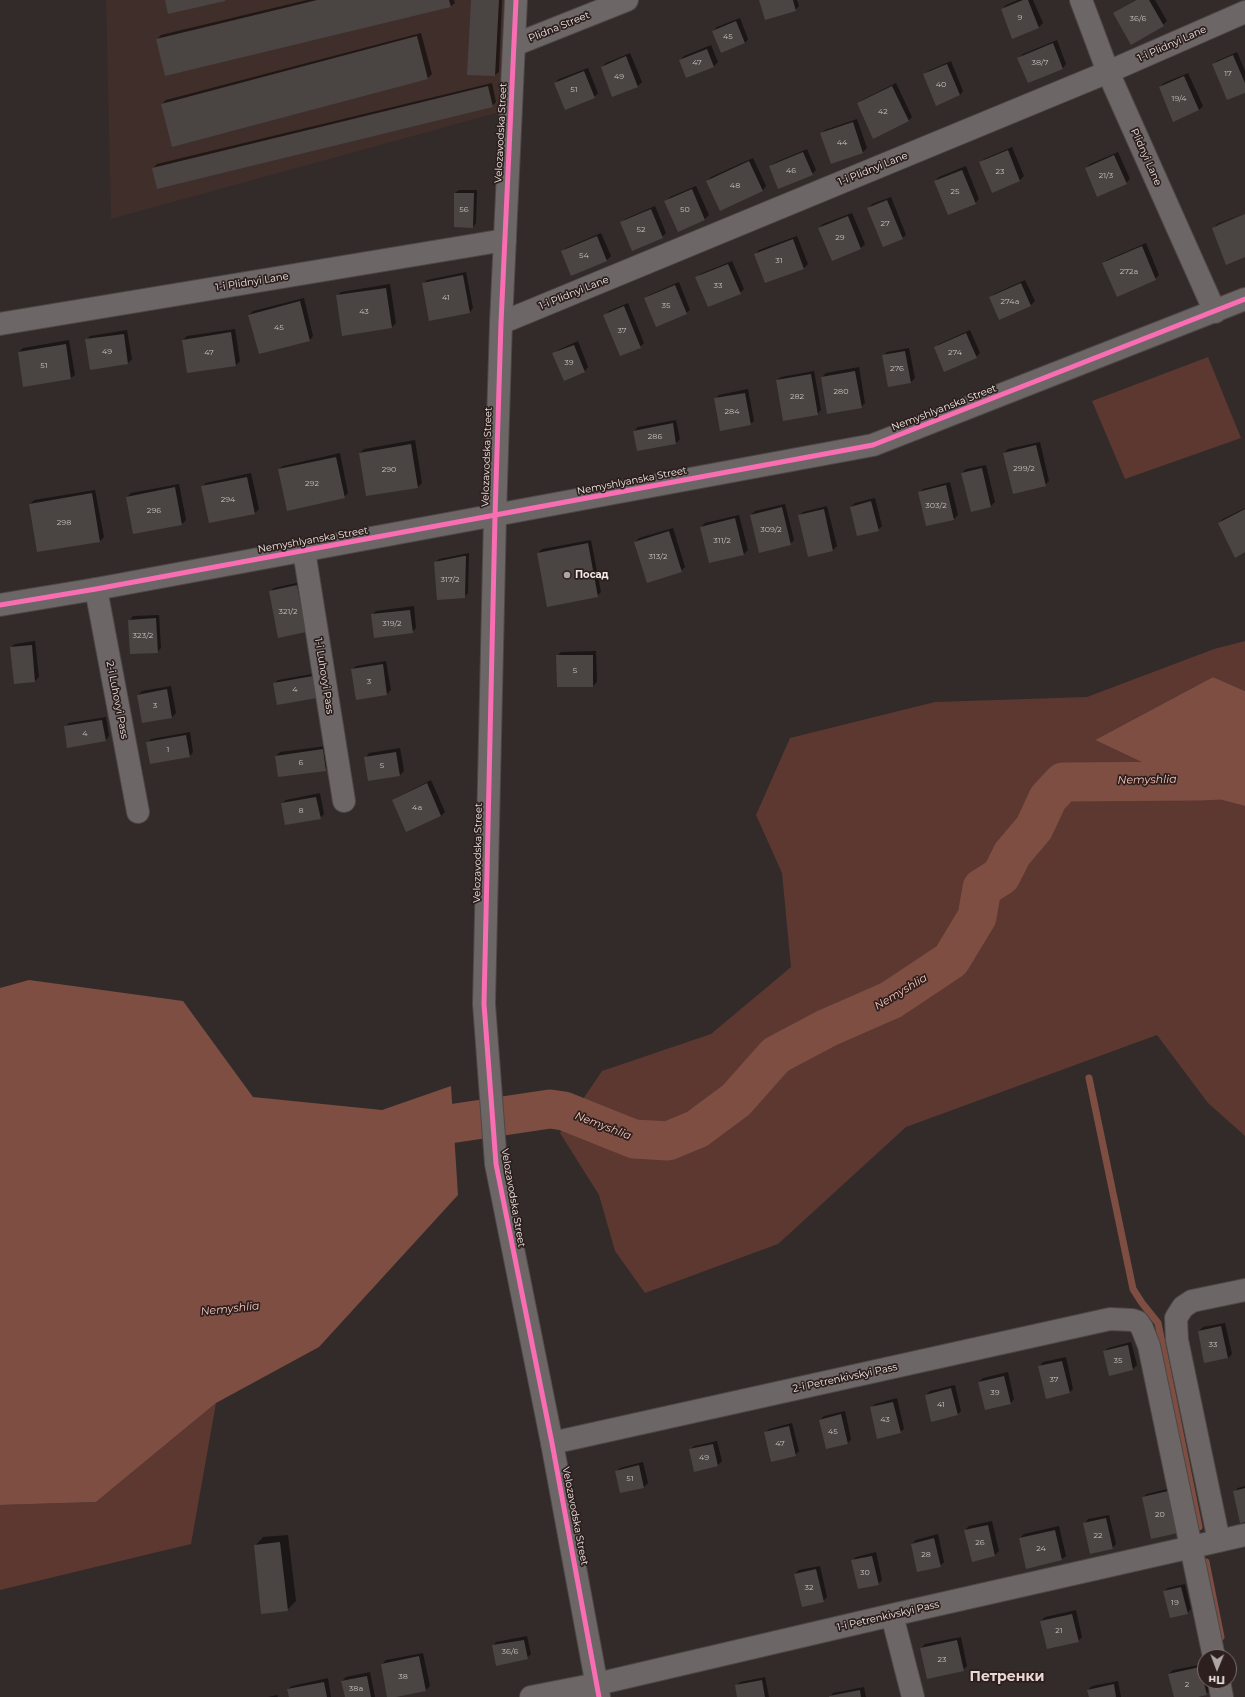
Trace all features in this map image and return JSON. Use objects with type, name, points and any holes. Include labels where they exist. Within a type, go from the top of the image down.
[{"type":"street","name":"Velozavodska Street","points":[[516,0],[501,323],[495,516],[484,1004],[486,1054],[496,1164],[552,1442],[598,1691]]},
{"type":"street","name":"Plidna Street","points":[[514,45],[627,0]]},
{"type":"street","name":"Plidnyi Lane","points":[[1081,0],[1108,72],[1215,312]]},
{"type":"street","name":"1-i Plidnyi Lane","points":[[501,323],[1108,72],[1245,12]]},
{"type":"street","name":"1-i Plidnyi Lane","points":[[0,324],[505,240]]},
{"type":"street","name":"Nemyshlyanska Street","points":[[0,605],[304,551],[874,445],[1245,299]]},
{"type":"street","name":"1-i Luhovyi Pass","points":[[304,551],[344,801]]},
{"type":"street","name":"2-i Luhovyi Pass","points":[[96,589],[138,812]]},
{"type":"street","points":[[1212,1649],[1149,1346],[1159,1321],[1192,1301],[1245,1290]]},
{"type":"street","name":"2-i Petrenkivskyi Pass","points":[[552,1442],[1110,1319],[1159,1321]]},
{"type":"street","points":[[1159,1321],[1177,1340],[1219,1541]]},
{"type":"street","name":"1-i Petrenkivskyi Pass","points":[[531,1697],[598,1691],[892,1615],[1245,1535]]},
{"type":"street","points":[[892,1615],[913,1697]]},
{"type":"shaded area","points":[[106,0],[507,0],[504,111],[111,219]]},
{"type":"shaded area","points":[[1208,357],[1241,438],[1125,479],[1092,401]]},
{"type":"shaded area","points":[[1245,641],[1245,691],[1213,677],[1095,740],[1222,800],[1245,806],[1245,1136],[1208,1103],[1157,1035],[906,1127],[778,1244],[645,1293],[615,1251],[599,1195],[560,1133],[602,1071],[711,1034],[791,967],[782,873],[756,815],[790,738],[935,702],[1087,697],[1214,649]]},
{"type":"shaded area","points":[[216,1403],[191,1544],[0,1590],[0,1505],[96,1502]]},
{"type":"water","points":[[1213,677],[1245,691],[1245,806],[1222,800],[1095,740]]},
{"type":"water","points":[[29,980],[183,1001],[253,1097],[382,1110],[451,1086],[458,1195],[319,1347],[216,1403],[96,1502],[0,1505],[0,988]]},
{"type":"building","points":[[165,0],[225,0],[225,1],[168,14]]},
{"type":"building","points":[[317,0],[449,0],[451,7],[165,76],[156,39]]},
{"type":"building","points":[[471,0],[499,0],[495,76],[467,75]]},
{"type":"building","points":[[759,0],[793,0],[796,11],[765,20]]},
{"type":"building","points":[[1023,0],[1028,0],[1039,28],[1012,39],[1001,9]]},
{"type":"building","points":[[1136,0],[1149,0],[1164,26],[1131,45],[1113,13]]},
{"type":"building","points":[[736,21],[745,43],[721,53],[712,31]]},
{"type":"building","points":[[417,36],[428,79],[172,147],[161,104]]},
{"type":"building","points":[[1053,43],[1063,69],[1028,83],[1017,58]]},
{"type":"building","points":[[707,49],[714,67],[686,78],[679,60]]},
{"type":"building","points":[[1233,55],[1245,83],[1245,93],[1227,100],[1212,64]]},
{"type":"building","points":[[626,56],[638,87],[612,97],[601,67]]},
{"type":"building","points":[[947,64],[960,95],[936,106],[923,74]]},
{"type":"building","points":[[584,71],[595,98],[565,110],[554,83]]},
{"type":"building","points":[[1184,76],[1199,110],[1173,122],[1159,87]]},
{"type":"building","points":[[488,86],[493,107],[157,189],[152,168]]},
{"type":"building","points":[[892,86],[909,121],[873,139],[857,103]]},
{"type":"building","points":[[853,122],[863,153],[831,164],[820,133]]},
{"type":"building","points":[[1008,150],[1020,181],[992,193],[979,162]]},
{"type":"building","points":[[803,152],[813,175],[778,189],[769,166]]},
{"type":"building","points":[[1114,155],[1127,184],[1097,197],[1085,168]]},
{"type":"building","points":[[749,161],[763,191],[720,211],[706,181]]},
{"type":"building","points":[[962,170],[976,204],[948,215],[934,181]]},
{"type":"building","points":[[692,189],[705,220],[678,232],[664,201]]},
{"type":"building","points":[[454,193],[474,193],[473,228],[454,227]]},
{"type":"building","points":[[887,200],[903,239],[883,247],[867,208]]},
{"type":"building","points":[[651,209],[663,238],[632,251],[620,222]]},
{"type":"building","points":[[1245,214],[1245,257],[1226,265],[1212,228]]},
{"type":"building","points":[[848,216],[861,249],[832,261],[818,228]]},
{"type":"building","points":[[597,236],[607,261],[571,276],[561,251]]},
{"type":"building","points":[[793,239],[804,269],[765,283],[754,254]]},
{"type":"building","points":[[1142,246],[1156,280],[1117,297],[1102,263]]},
{"type":"building","points":[[728,264],[741,294],[708,307],[695,277]]},
{"type":"building","points":[[463,275],[470,313],[429,321],[422,283]]},
{"type":"building","points":[[1021,283],[1031,306],[999,320],[989,297]]},
{"type":"building","points":[[675,285],[687,314],[656,327],[644,298]]},
{"type":"building","points":[[386,288],[392,328],[342,336],[336,295]]},
{"type":"building","points":[[300,301],[310,341],[259,354],[248,315]]},
{"type":"building","points":[[624,306],[641,348],[620,356],[603,315]]},
{"type":"building","points":[[231,332],[236,366],[187,373],[182,340]]},
{"type":"building","points":[[966,333],[977,358],[944,372],[934,347]]},
{"type":"building","points":[[124,334],[128,364],[90,370],[85,339]]},
{"type":"building","points":[[66,344],[71,379],[23,387],[18,352]]},
{"type":"building","points":[[574,345],[585,372],[564,381],[552,353]]},
{"type":"building","points":[[905,351],[911,383],[888,387],[882,355]]},
{"type":"building","points":[[855,371],[862,408],[827,414],[821,377]]},
{"type":"building","points":[[811,374],[818,415],[783,421],[776,380]]},
{"type":"building","points":[[745,393],[751,425],[720,431],[714,398]]},
{"type":"building","points":[[673,423],[676,444],[637,451],[633,431]]},
{"type":"building","points":[[411,444],[418,488],[366,496],[359,453]]},
{"type":"building","points":[[1036,445],[1046,486],[1013,494],[1003,453]]},
{"type":"building","points":[[336,457],[345,498],[287,511],[278,469]]},
{"type":"building","points":[[982,468],[991,507],[971,512],[961,473]]},
{"type":"building","points":[[247,477],[255,514],[209,523],[201,486]]},
{"type":"building","points":[[946,485],[954,520],[926,526],[918,492]]},
{"type":"building","points":[[175,487],[182,525],[133,534],[126,497]]},
{"type":"building","points":[[92,493],[100,542],[37,552],[29,504]]},
{"type":"building","points":[[871,501],[879,531],[857,536],[850,507]]},
{"type":"building","points":[[782,507],[791,545],[759,553],[750,515]]},
{"type":"building","points":[[824,509],[833,551],[808,557],[798,515]]},
{"type":"building","points":[[1245,509],[1245,552],[1235,558],[1218,523]]},
{"type":"building","points":[[735,518],[744,555],[709,563],[700,527]]},
{"type":"building","points":[[669,531],[682,572],[647,583],[634,542]]},
{"type":"building","name":"Посад","points":[[588,543],[598,597],[547,607],[537,553]]},
{"type":"building","points":[[466,556],[465,598],[437,600],[434,562]]},
{"type":"building","points":[[297,585],[306,632],[278,638],[269,591]]},
{"type":"building","points":[[410,610],[413,633],[374,638],[371,614]]},
{"type":"building","points":[[156,618],[158,653],[130,654],[128,620]]},
{"type":"building","points":[[32,645],[35,682],[14,684],[10,647]]},
{"type":"building","points":[[556,655],[593,655],[593,687],[557,687]]},
{"type":"building","points":[[383,664],[387,695],[356,700],[351,669]]},
{"type":"building","points":[[313,676],[317,698],[277,705],[273,683]]},
{"type":"building","points":[[167,689],[172,718],[142,723],[137,695]]},
{"type":"building","points":[[102,720],[106,741],[67,748],[64,726]]},
{"type":"building","points":[[186,735],[190,757],[150,764],[146,742]]},
{"type":"building","points":[[323,749],[326,771],[278,777],[275,756]]},
{"type":"building","points":[[396,752],[400,776],[368,781],[364,757]]},
{"type":"building","points":[[427,783],[441,816],[406,832],[392,800]]},
{"type":"building","points":[[316,797],[321,819],[285,825],[281,803]]},
{"type":"building","points":[[1221,1326],[1228,1358],[1204,1363],[1198,1331]]},
{"type":"building","points":[[1128,1345],[1133,1370],[1109,1376],[1103,1351]]},
{"type":"building","points":[[1062,1361],[1070,1393],[1046,1399],[1038,1366]]},
{"type":"building","points":[[1004,1376],[1011,1404],[985,1410],[978,1382]]},
{"type":"building","points":[[951,1388],[958,1415],[931,1422],[925,1395]]},
{"type":"building","points":[[893,1402],[901,1433],[877,1439],[870,1407]]},
{"type":"building","points":[[841,1414],[848,1444],[826,1449],[819,1420]]},
{"type":"building","points":[[789,1426],[796,1456],[771,1462],[764,1432]]},
{"type":"building","points":[[713,1444],[718,1466],[694,1472],[689,1449]]},
{"type":"building","points":[[639,1465],[644,1488],[620,1493],[615,1471]]},
{"type":"building","points":[[1245,1488],[1245,1522],[1240,1523],[1233,1491]]},
{"type":"building","points":[[1168,1491],[1178,1533],[1151,1539],[1142,1497]]},
{"type":"building","points":[[1106,1518],[1113,1549],[1090,1554],[1083,1523]]},
{"type":"building","points":[[988,1525],[995,1556],[972,1562],[964,1530]]},
{"type":"building","points":[[1055,1530],[1062,1560],[1026,1569],[1019,1538]]},
{"type":"building","points":[[934,1538],[941,1567],[917,1572],[911,1544]]},
{"type":"building","points":[[280,1542],[288,1611],[261,1614],[254,1545]]},
{"type":"building","points":[[872,1556],[879,1585],[858,1589],[851,1560]]},
{"type":"building","points":[[816,1569],[824,1602],[802,1607],[794,1574]]},
{"type":"building","points":[[1181,1587],[1188,1614],[1170,1618],[1163,1591]]},
{"type":"building","points":[[1072,1614],[1079,1642],[1047,1649],[1040,1621]]},
{"type":"building","points":[[524,1640],[528,1659],[496,1666],[492,1645]]},
{"type":"building","points":[[957,1640],[964,1671],[927,1679],[920,1648]]},
{"type":"building","points":[[419,1656],[426,1691],[396,1697],[387,1697],[381,1664]]},
{"type":"building","points":[[1197,1668],[1197,1689],[1206,1689],[1207,1695],[1198,1697],[1174,1697],[1168,1674]]},
{"type":"building","points":[[367,1676],[371,1697],[345,1697],[341,1681]]},
{"type":"building","points":[[762,1680],[765,1697],[737,1697],[735,1685]]},
{"type":"building","points":[[324,1682],[327,1697],[289,1697],[287,1689]]},
{"type":"building","points":[[1114,1684],[1116,1697],[1089,1697],[1087,1690]]},
{"type":"building","points":[[860,1690],[861,1697],[829,1697],[829,1696]]},
{"type":"waterway","name":"Nemyshlia","points":[[411,1153],[427,1134],[449,1124],[550,1109],[564,1111],[634,1139],[668,1141],[697,1129],[736,1100],[776,1055],[827,1028],[891,1000],[951,960],[977,917],[982,888],[1001,876],[1012,854],[1034,828],[1048,798],[1063,782],[1199,781],[1245,779]]},
{"type":"waterway","points":[[1089,1078],[1133,1289],[1158,1323],[1199,1527]]},
{"type":"waterway","points":[[1206,1562],[1221,1637]]},
{"type":"cycle path","points":[[516,0],[501,323],[484,1004],[496,1164],[552,1443],[599,1697]]},
{"type":"cycle path","points":[[0,605],[96,589],[873,445],[1245,299]]},
{"type":"place","name":"Посад","points":[[567,575]]},
{"type":"district","name":"Петренки","points":[[1007,1677]]}]
